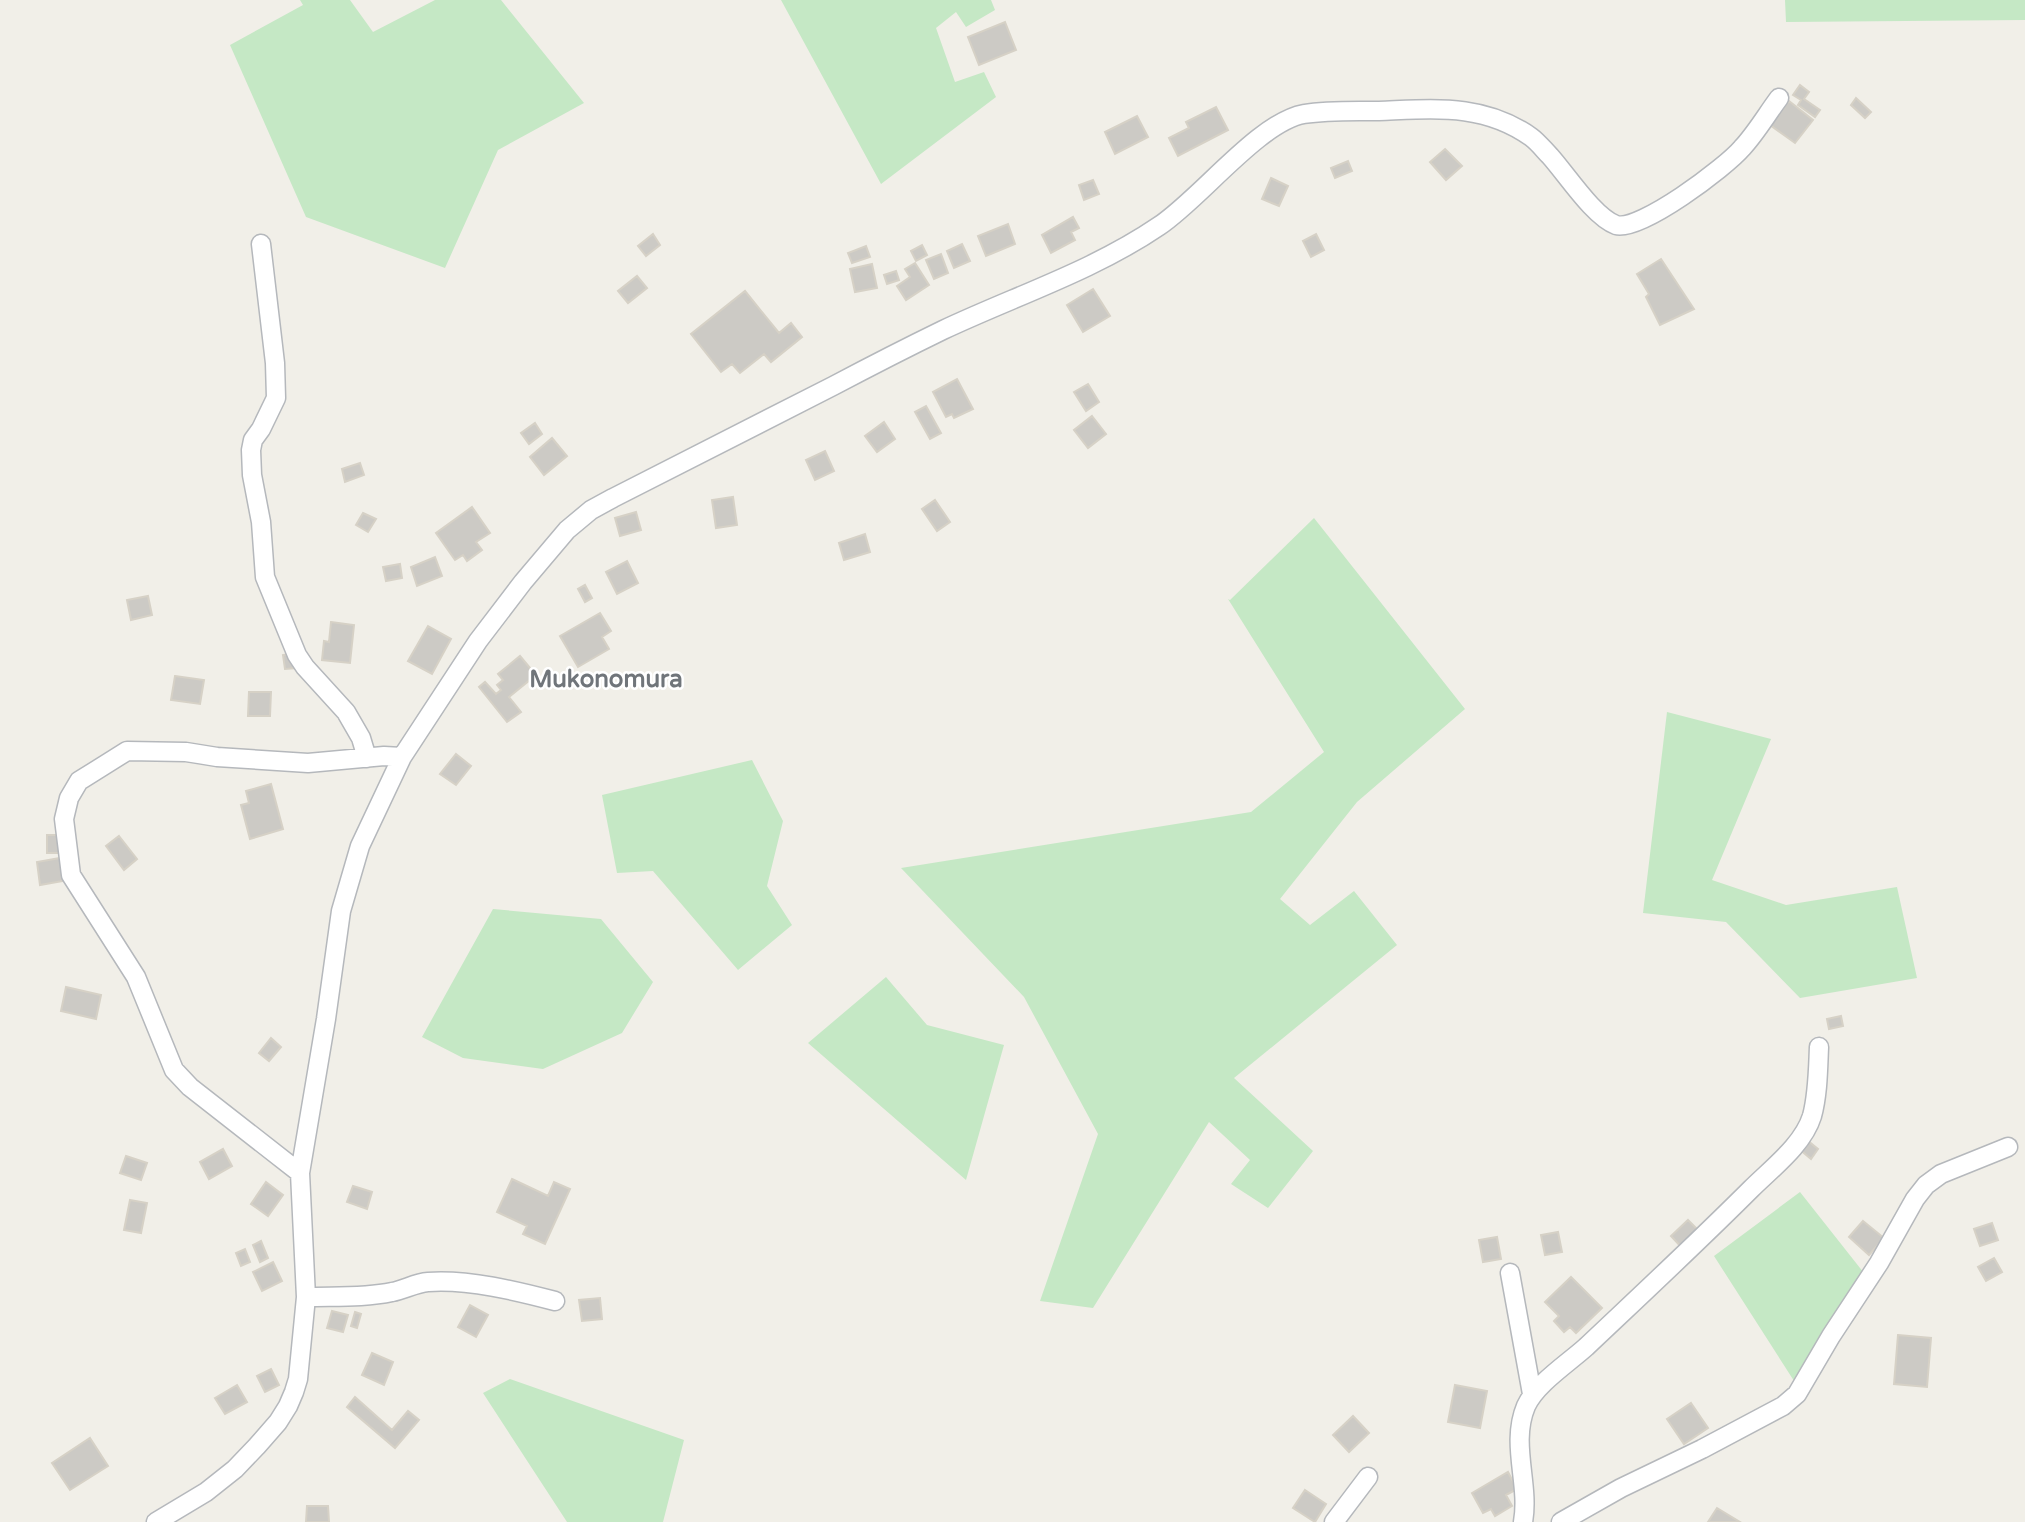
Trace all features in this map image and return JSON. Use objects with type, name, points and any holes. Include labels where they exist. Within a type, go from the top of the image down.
[{"type":"street","points":[[156,1522],[206,1492],[235,1469],[288,1406],[298,1379],[306,1297],[300,1173],[327,1019],[341,911],[360,846],[402,757],[478,641],[567,530],[591,510],[942,331],[1086,267],[1131,243],[1177,212],[1251,145],[1287,119],[1302,114],[1329,112],[1448,108],[1505,122],[1533,138],[1598,214],[1618,225],[1628,226],[1663,207],[1724,166],[1743,147],[1779,98]]},
{"type":"street","points":[[261,244],[275,363],[276,398],[253,440],[251,450],[252,475],[261,522],[265,578],[297,655],[346,712],[367,758]]},
{"type":"street","points":[[300,1173],[190,1087],[174,1070],[136,977],[71,875],[64,819],[69,798],[79,781],[127,751],[186,752],[217,757],[308,763],[384,756],[402,757]]},
{"type":"street","points":[[1523,1522],[1527,1504],[1520,1428],[1532,1394],[1708,1232],[1796,1143],[1812,1116],[1819,1047]]},
{"type":"street","points":[[1561,1522],[1621,1488],[1783,1406],[1797,1394],[1830,1336],[1926,1185],[1941,1174],[2008,1147]]},
{"type":"street","points":[[1510,1273],[1532,1394]]},
{"type":"street","points":[[306,1297],[379,1294],[426,1282],[457,1282],[555,1301]]},
{"type":"street","points":[[1334,1522],[1368,1476]]},
{"type":"green space","points":[[300,0],[350,0],[373,32],[435,0],[501,0],[584,103],[498,150],[445,268],[306,217],[230,45],[303,5]]},
{"type":"green space","points":[[781,0],[991,0],[995,10],[966,27],[956,12],[936,28],[955,82],[984,72],[996,97],[881,184]]},
{"type":"green space","points":[[1785,0],[2025,0],[2025,20],[1786,22]]},
{"type":"green space","points":[[1314,518],[1465,709],[1357,802],[1280,899],[1310,925],[1354,891],[1397,945],[1234,1078],[1313,1151],[1268,1208],[1231,1184],[1250,1160],[1209,1122],[1093,1308],[1040,1301],[1098,1134],[1024,997],[901,868],[1251,812],[1324,752],[1228,599]]},
{"type":"green space","points":[[1667,712],[1771,739],[1712,880],[1786,905],[1897,887],[1917,978],[1800,998],[1726,922],[1643,913]]},
{"type":"green space","points":[[752,760],[783,821],[767,886],[792,925],[738,970],[653,871],[617,873],[602,795]]},
{"type":"green space","points":[[493,909],[601,919],[653,982],[622,1033],[543,1069],[463,1058],[422,1037]]},
{"type":"green space","points":[[886,977],[927,1025],[1004,1045],[966,1180],[808,1043]]},
{"type":"green space","points":[[1800,1192],[1875,1287],[1839,1308],[1796,1384],[1714,1256]]},
{"type":"green space","points":[[510,1379],[684,1440],[663,1522],[567,1522],[483,1393]]},
{"type":"building","points":[[1005,22],[1016,50],[979,65],[968,37]]},
{"type":"building","points":[[1800,85],[1809,92],[1804,99],[1820,110],[1815,117],[1798,105],[1801,100],[1793,95]]},
{"type":"building","points":[[1856,98],[1871,112],[1865,118],[1851,105]]},
{"type":"building","points":[[1789,101],[1813,120],[1795,143],[1770,125]]},
{"type":"building","points":[[1216,107],[1228,130],[1178,156],[1169,138],[1189,128],[1186,122]]},
{"type":"building","points":[[1137,116],[1148,137],[1115,154],[1105,132]]},
{"type":"building","points":[[1445,149],[1462,166],[1446,180],[1430,162]]},
{"type":"building","points":[[1348,161],[1352,171],[1335,178],[1331,168]]},
{"type":"building","points":[[1271,178],[1288,186],[1279,206],[1262,199]]},
{"type":"building","points":[[1093,180],[1099,194],[1084,200],[1079,185]]},
{"type":"building","points":[[1073,217],[1079,228],[1071,232],[1075,240],[1051,253],[1042,235]]},
{"type":"building","points":[[1008,224],[1015,244],[986,256],[978,236]]},
{"type":"building","points":[[653,234],[660,245],[646,256],[638,246]]},
{"type":"building","points":[[1316,234],[1324,250],[1311,257],[1303,241]]},
{"type":"building","points":[[962,244],[970,261],[954,268],[947,251]]},
{"type":"building","points":[[922,245],[927,255],[916,261],[911,251]]},
{"type":"building","points":[[866,246],[870,257],[852,263],[848,253]]},
{"type":"building","points":[[941,254],[948,273],[934,279],[926,260]]},
{"type":"building","points":[[1661,259],[1694,309],[1660,325],[1646,297],[1649,294],[1637,274]]},
{"type":"building","points":[[915,263],[929,285],[906,300],[897,286],[910,277],[905,269]]},
{"type":"building","points":[[872,264],[877,288],[855,292],[850,269]]},
{"type":"building","points":[[896,271],[899,280],[887,284],[884,275]]},
{"type":"building","points":[[637,276],[647,288],[628,303],[618,291]]},
{"type":"building","points":[[1093,289],[1110,316],[1083,332],[1067,305]]},
{"type":"building","points":[[745,291],[779,333],[791,323],[802,337],[771,362],[764,354],[740,373],[732,364],[721,372],[691,334]]},
{"type":"building","points":[[957,379],[973,409],[954,418],[952,414],[946,417],[933,392]]},
{"type":"building","points":[[1088,384],[1099,402],[1086,411],[1074,392]]},
{"type":"building","points":[[926,406],[941,433],[930,439],[915,412]]},
{"type":"building","points":[[1092,416],[1106,434],[1088,448],[1074,430]]},
{"type":"building","points":[[884,422],[895,439],[877,452],[865,436]]},
{"type":"building","points":[[535,423],[542,434],[529,444],[521,433]]},
{"type":"building","points":[[552,438],[567,456],[544,475],[530,457]]},
{"type":"building","points":[[825,451],[834,471],[815,480],[806,460]]},
{"type":"building","points":[[360,463],[364,475],[345,482],[342,469]]},
{"type":"building","points":[[733,497],[737,525],[716,528],[712,500]]},
{"type":"building","points":[[935,500],[950,522],[937,531],[922,509]]},
{"type":"building","points":[[472,507],[490,533],[476,542],[482,550],[467,561],[463,555],[455,560],[436,533]]},
{"type":"building","points":[[636,512],[641,530],[620,536],[615,518]]},
{"type":"building","points":[[363,513],[376,519],[368,532],[356,525]]},
{"type":"building","points":[[865,534],[870,552],[844,560],[839,543]]},
{"type":"building","points":[[435,557],[442,576],[417,586],[411,567]]},
{"type":"building","points":[[627,561],[638,583],[617,594],[606,572]]},
{"type":"building","points":[[400,564],[402,578],[386,581],[383,567]]},
{"type":"building","points":[[585,585],[592,598],[585,602],[578,589]]},
{"type":"building","points":[[148,596],[152,615],[131,620],[127,600]]},
{"type":"building","points":[[600,613],[611,631],[602,637],[609,649],[578,667],[560,636]]},
{"type":"building","points":[[331,622],[354,625],[350,663],[322,660],[324,641],[329,642]]},
{"type":"building","points":[[428,626],[451,639],[432,674],[408,661]]},
{"type":"building","points":[[295,653],[297,668],[285,669],[283,655]]},
{"type":"building","points":[[520,656],[536,675],[509,697],[521,712],[507,722],[479,687],[485,682],[496,694],[501,690],[497,685],[503,680],[498,674]]},
{"type":"building","points":[[175,676],[204,680],[200,704],[171,700]]},
{"type":"building","points":[[249,692],[271,692],[270,716],[248,716]]},
{"type":"building","points":[[456,754],[471,766],[456,785],[440,774]]},
{"type":"building","points":[[271,784],[283,829],[250,839],[241,805],[249,803],[246,791]]},
{"type":"building","points":[[47,835],[63,835],[63,853],[47,853]]},
{"type":"building","points":[[119,836],[137,859],[124,870],[106,846]]},
{"type":"building","points":[[60,858],[63,881],[40,885],[37,862]]},
{"type":"building","points":[[66,987],[101,995],[96,1019],[61,1011]]},
{"type":"building","points":[[1841,1016],[1843,1026],[1829,1029],[1827,1019]]},
{"type":"building","points":[[271,1038],[281,1047],[269,1061],[259,1053]]},
{"type":"building","points":[[1807,1140],[1818,1149],[1811,1159],[1799,1149]]},
{"type":"building","points":[[223,1149],[232,1166],[209,1179],[200,1162]]},
{"type":"building","points":[[126,1156],[147,1163],[141,1180],[120,1173]]},
{"type":"building","points":[[512,1179],[548,1196],[554,1182],[570,1189],[545,1244],[523,1234],[527,1226],[497,1212]]},
{"type":"building","points":[[266,1182],[283,1195],[268,1216],[251,1204]]},
{"type":"building","points":[[353,1186],[372,1192],[367,1209],[347,1202]]},
{"type":"building","points":[[130,1200],[147,1203],[141,1233],[124,1230]]},
{"type":"building","points":[[1688,1220],[1701,1233],[1684,1250],[1671,1236]]},
{"type":"building","points":[[1863,1221],[1884,1238],[1869,1255],[1849,1237]]},
{"type":"building","points":[[1992,1223],[1998,1240],[1980,1246],[1974,1229]]},
{"type":"building","points":[[1558,1232],[1562,1252],[1545,1255],[1541,1235]]},
{"type":"building","points":[[1497,1237],[1501,1259],[1483,1262],[1479,1240]]},
{"type":"building","points":[[261,1241],[268,1258],[260,1262],[253,1245]]},
{"type":"building","points":[[245,1249],[250,1262],[241,1266],[236,1253]]},
{"type":"building","points":[[1994,1258],[2002,1272],[1986,1281],[1978,1267]]},
{"type":"building","points":[[273,1262],[282,1281],[262,1291],[253,1272]]},
{"type":"building","points":[[1571,1277],[1602,1308],[1576,1333],[1570,1327],[1564,1332],[1554,1321],[1559,1316],[1545,1302]]},
{"type":"building","points":[[600,1298],[602,1319],[582,1321],[579,1300]]},
{"type":"building","points":[[470,1305],[488,1315],[476,1337],[458,1327]]},
{"type":"building","points":[[332,1311],[348,1315],[343,1332],[327,1328]]},
{"type":"building","points":[[355,1312],[361,1314],[357,1328],[351,1326]]},
{"type":"building","points":[[1898,1335],[1931,1338],[1927,1387],[1894,1384]]},
{"type":"building","points":[[372,1353],[393,1362],[384,1385],[362,1375]]},
{"type":"building","points":[[271,1369],[279,1385],[265,1392],[257,1376]]},
{"type":"building","points":[[237,1385],[247,1402],[225,1414],[215,1398]]},
{"type":"building","points":[[1455,1385],[1487,1391],[1480,1428],[1448,1422]]},
{"type":"building","points":[[355,1397],[392,1430],[408,1411],[419,1420],[395,1448],[347,1407]]},
{"type":"building","points":[[1691,1403],[1708,1428],[1684,1444],[1667,1419]]},
{"type":"building","points":[[1353,1416],[1369,1433],[1349,1452],[1333,1435]]},
{"type":"building","points":[[90,1438],[108,1466],[70,1490],[52,1463]]},
{"type":"building","points":[[1508,1472],[1517,1489],[1506,1495],[1512,1506],[1495,1516],[1491,1509],[1483,1513],[1472,1493]]},
{"type":"building","points":[[1305,1490],[1326,1504],[1315,1522],[1293,1508]]},
{"type":"building","points":[[307,1506],[328,1506],[329,1522],[306,1522]]},
{"type":"building","points":[[1717,1508],[1740,1522],[1708,1522]]},
{"type":"district","name":"Mukonomura","points":[[606,679]]}]
